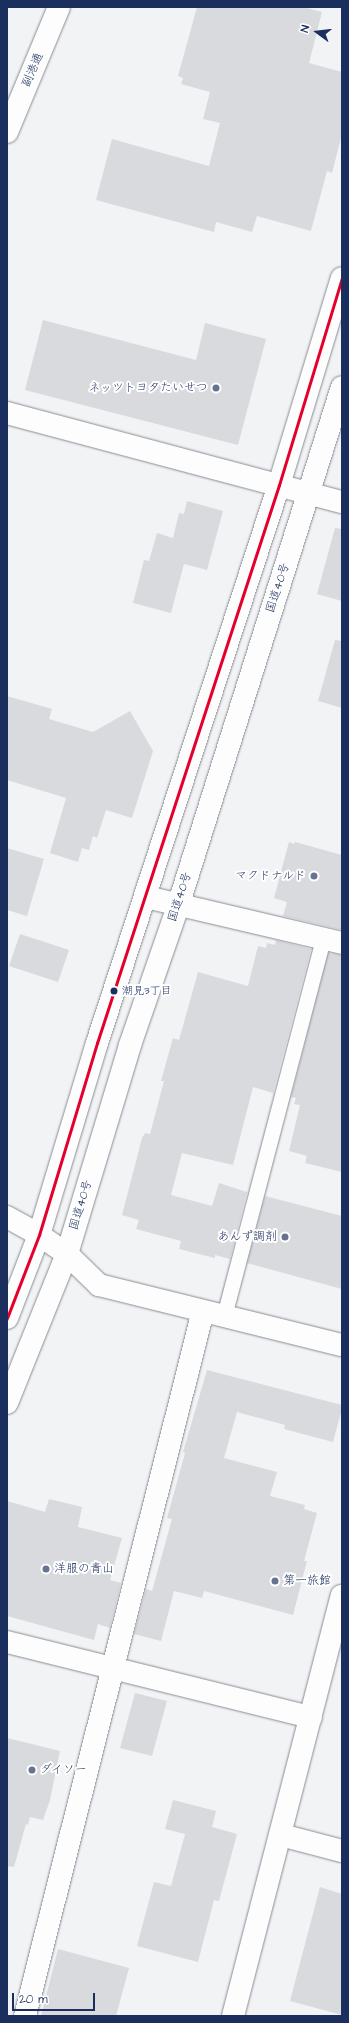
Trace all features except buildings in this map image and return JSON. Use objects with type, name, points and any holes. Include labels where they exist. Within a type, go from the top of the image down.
[{"type":"main road","name":"副港通","points":[[7,132],[59,7]]},
{"type":"main road","points":[[7,1318],[39,1235],[97,1043],[146,897],[279,485],[342,278]]},
{"type":"main road","name":"国道40号","points":[[7,1403],[67,1254],[130,1045],[178,906],[342,387]]},
{"type":"main road","points":[[7,413],[342,502]]},
{"type":"main road","points":[[146,897],[178,906],[333,941]]},
{"type":"main road","points":[[7,1217],[39,1235],[67,1254],[99,1285],[342,1345]]},
{"type":"main road","points":[[25,2016],[112,1669],[213,1314]]},
{"type":"main road","points":[[233,2016],[342,1596]]},
{"type":"main road","points":[[7,1642],[311,1718]]},
{"type":"main road","points":[[281,1835],[342,1851]]},
{"type":"lane","points":[[213,1314],[333,941]]},
{"type":"transit line","points":[[7,1318],[39,1235],[97,1043],[279,485],[342,278]]},
{"type":"place","name":"ネッツトヨタたいせつ","points":[[216,388]]},
{"type":"place","name":"マクドナルド","points":[[314,876]]},
{"type":"place","name":"潮見3丁目","points":[[114,991]]},
{"type":"place","name":"あんず調剤","points":[[285,1237]]},
{"type":"place","name":"洋服の青山","points":[[46,1569]]},
{"type":"place","name":"第一旅館","points":[[275,1581]]},
{"type":"place","name":"ダイソー","points":[[32,1770]]}]
